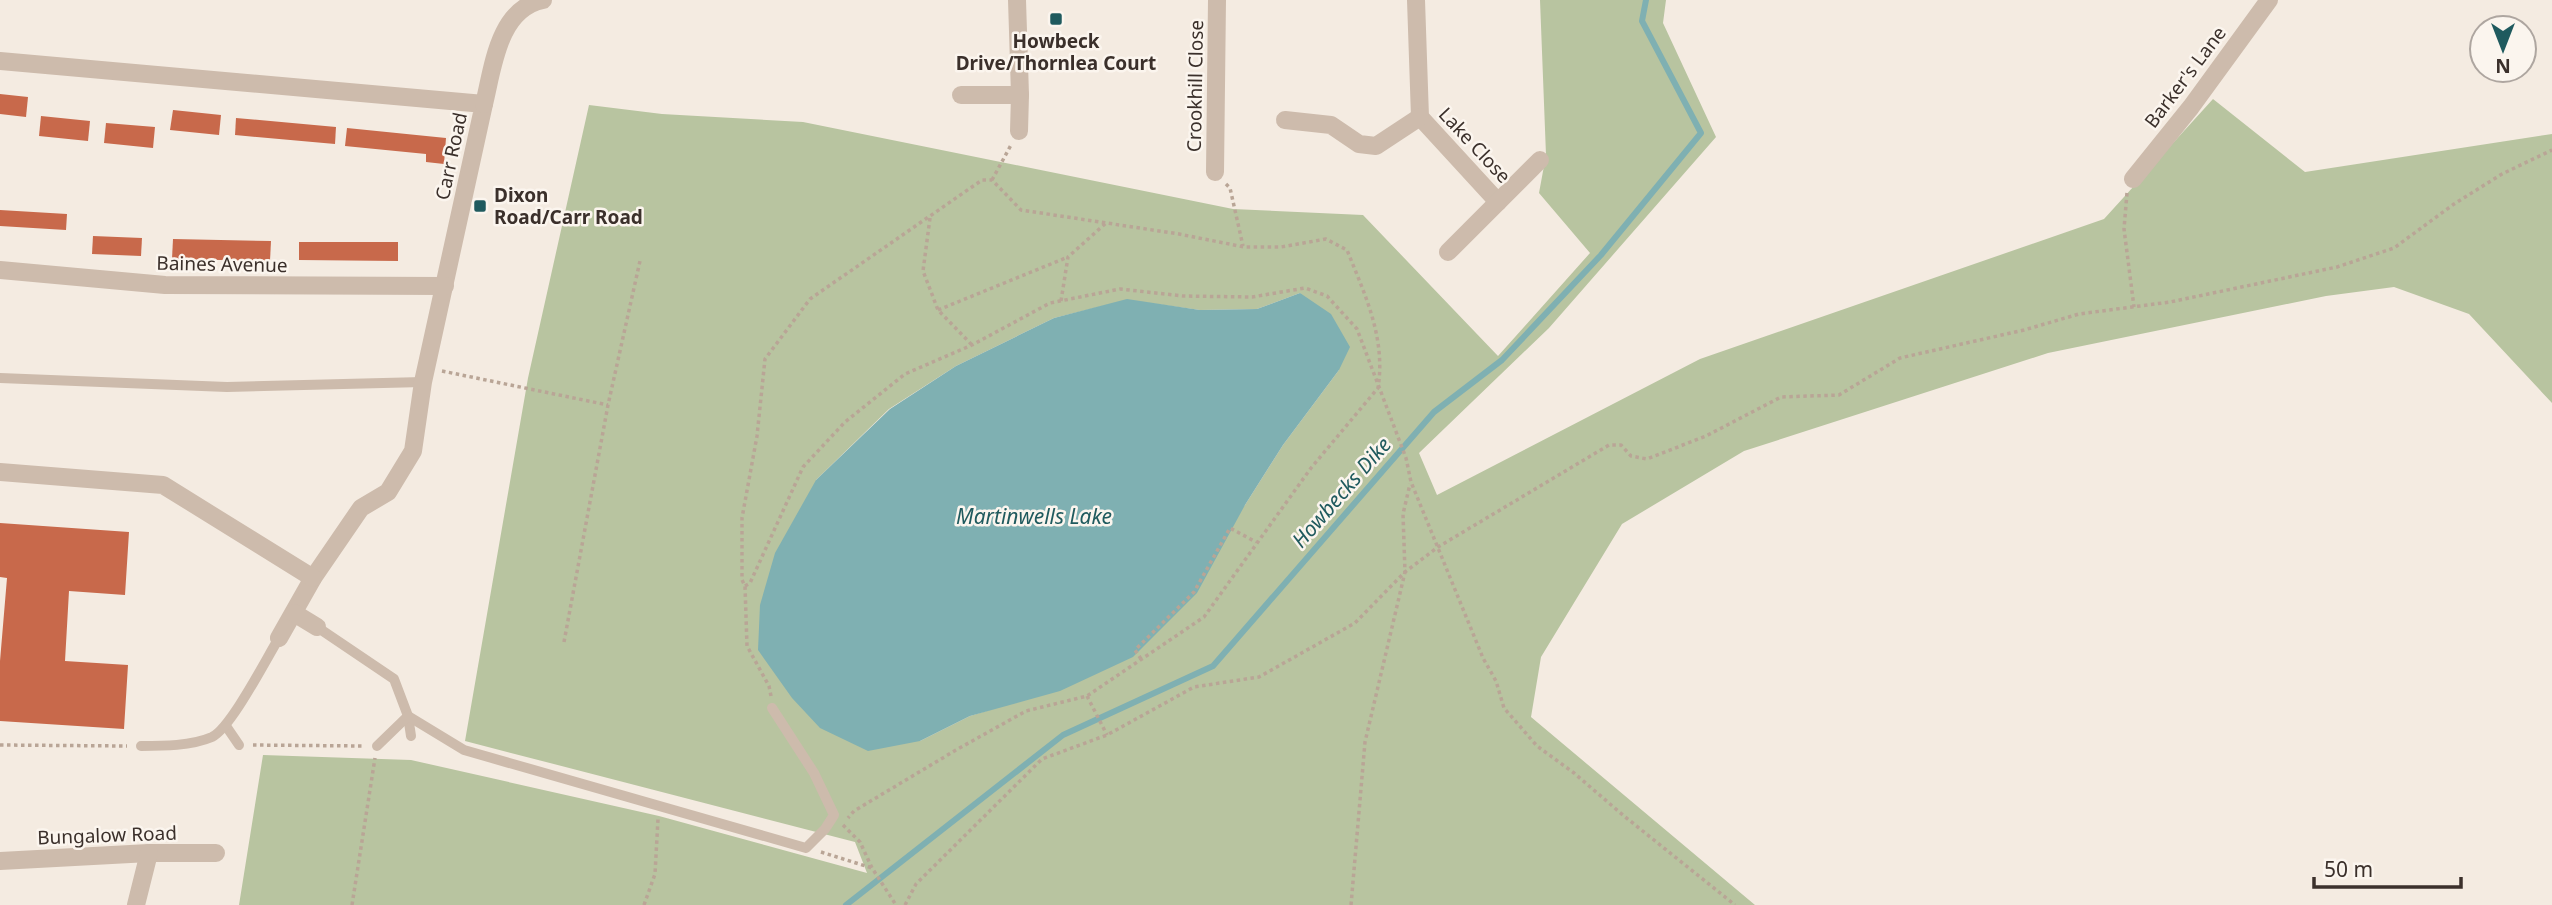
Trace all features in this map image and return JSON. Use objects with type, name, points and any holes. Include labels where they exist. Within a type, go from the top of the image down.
[{"type":"street","points":[[484,104],[499,44],[510,19],[537,1],[543,0]]},
{"type":"street","points":[[1017,0],[1019,131]]},
{"type":"street","name":"Crookhill Close","points":[[1215,172],[1217,0]]},
{"type":"street","name":"Lake Close","points":[[1416,0],[1420,117],[1498,202]]},
{"type":"street","name":"Barker's Lane","points":[[2133,179],[2191,107],[2269,0]]},
{"type":"street","name":"Carr Road","points":[[0,61],[484,104],[424,374],[413,451],[388,492],[361,508],[313,578],[279,638]]},
{"type":"street","points":[[961,95],[1020,94]]},
{"type":"street","name":"Lake Close","points":[[1285,120],[1331,125],[1359,144],[1376,146],[1420,117]]},
{"type":"street","name":"Lake Close","points":[[1448,252],[1540,160]]},
{"type":"street","name":"Baines Avenue","points":[[0,270],[165,285],[444,286]]},
{"type":"street","points":[[0,472],[163,485],[313,578]]},
{"type":"street","points":[[294,613],[317,627]]},
{"type":"street","points":[[136,905],[149,853]]},
{"type":"street","name":"Bungalow Road","points":[[0,861],[149,853],[216,853]]},
{"type":"lane","points":[[0,378],[227,387],[424,374]]},
{"type":"lane","points":[[317,627],[394,679],[408,716],[411,736]]},
{"type":"lane","points":[[141,746],[173,745],[212,737],[226,726],[279,638]]},
{"type":"lane","points":[[408,716],[464,750],[806,848],[825,829],[834,815],[814,773],[772,708]]},
{"type":"lane","points":[[376,746],[408,716]]},
{"type":"lane","points":[[226,726],[239,745]]},
{"type":"path","points":[[992,180],[1019,131]]},
{"type":"path","points":[[905,905],[916,884],[1042,759],[1107,734],[1194,687],[1259,677],[1355,623],[1405,572],[1438,547],[1609,445],[1621,445],[1631,456],[1647,459],[1706,436],[1781,397],[1839,395],[1900,358],[2024,330],[2079,314],[2170,302],[2337,267],[2394,248],[2454,204],[2502,174],[2552,150]]},
{"type":"path","points":[[1215,172],[1230,188],[1244,247]]},
{"type":"path","points":[[2133,179],[2127,191],[2124,229],[2134,307]]},
{"type":"path","points":[[772,708],[769,686],[747,646],[745,586],[742,580],[742,518],[757,436],[765,359],[810,299],[982,180],[992,180],[1021,210],[1107,222],[1244,247],[1281,247],[1326,239],[1347,250],[1377,325],[1380,377],[1378,388],[1311,468],[1205,617],[1087,696],[1026,711],[854,811],[842,824],[860,842],[896,905]]},
{"type":"path","points":[[930,217],[923,271],[937,310],[972,345]]},
{"type":"path","points":[[937,310],[1068,257],[1107,222]]},
{"type":"path","points":[[1061,301],[1068,257]]},
{"type":"path","points":[[564,642],[608,405],[640,261]]},
{"type":"path","points":[[745,586],[750,583],[803,467],[845,422],[905,374],[972,345],[1050,303],[1120,289],[1183,296],[1252,297],[1305,288],[1327,296],[1357,328],[1406,458],[1411,482],[1483,658],[1496,681],[1504,708],[1537,746],[1574,773],[1735,905]]},
{"type":"path","points":[[424,374],[608,405]]},
{"type":"path","points":[[1351,905],[1365,742],[1405,572],[1403,514],[1411,482]]},
{"type":"path","points":[[1142,659],[1135,650],[1194,592],[1230,528],[1256,542]]},
{"type":"path","points":[[1087,696],[1107,734]]},
{"type":"path","points":[[0,745],[141,746]]},
{"type":"path","points":[[239,745],[376,746],[352,905]]},
{"type":"path","points":[[644,905],[655,874],[661,806]]},
{"type":"path","points":[[806,848],[872,867]]},
{"type":"green space","points":[[1540,0],[1666,0],[1663,23],[1716,137],[1549,328],[1419,453],[1437,495],[1700,359],[2104,219],[2213,99],[2305,172],[2552,134],[2552,403],[2469,314],[2394,287],[2326,296],[2048,353],[1744,451],[1622,524],[1541,657],[1531,717],[1755,905],[239,905],[263,755],[411,760],[659,816],[867,873],[855,842],[465,741],[528,378],[589,105],[662,114],[803,122],[1233,209],[1363,215],[1498,356],[1590,253],[1539,193],[1546,155]],"holes":[[[1300,293],[1339,370],[1283,445],[1245,505],[1012,703],[970,716],[920,741],[816,480],[889,409],[956,366],[1054,318],[1127,300],[1200,310],[1257,309]]]},
{"type":"water","name":"Martinwells Lake","points":[[1300,293],[1331,314],[1350,347],[1339,370],[1283,445],[1245,505],[1197,593],[1133,657],[1060,691],[970,716],[920,741],[868,751],[820,728],[792,698],[758,650],[760,605],[775,553],[816,480],[890,409],[956,366],[1054,318],[1127,299],[1200,310],[1257,309]]},
{"type":"building","points":[[0,94],[28,97],[26,117],[0,114]]},
{"type":"building","points":[[173,110],[221,115],[219,135],[170,130]]},
{"type":"building","points":[[41,116],[90,121],[88,141],[39,136]]},
{"type":"building","points":[[236,118],[336,127],[335,144],[235,135]]},
{"type":"building","points":[[106,123],[155,127],[153,148],[104,143]]},
{"type":"building","points":[[347,128],[446,138],[444,164],[426,162],[426,154],[345,146]]},
{"type":"building","points":[[0,210],[67,214],[66,230],[0,226]]},
{"type":"building","points":[[93,236],[142,238],[141,256],[92,254]]},
{"type":"building","points":[[173,239],[271,241],[270,261],[172,259]]},
{"type":"building","points":[[299,242],[398,242],[398,261],[299,260]]},
{"type":"building","points":[[0,523],[129,532],[125,595],[69,591],[65,661],[128,665],[124,729],[0,721],[0,661],[7,578],[0,577]]},
{"type":"waterway","name":"Howbecks Dike","points":[[846,905],[1063,735],[1213,666],[1434,412],[1502,360],[1601,255],[1701,133],[1642,21],[1646,0]]},
{"type":"place","name":"Howbeck Drive/Thornlea Court","points":[[1056,19]]},
{"type":"place","name":"Dixon Road/Carr Road","points":[[480,206]]}]
